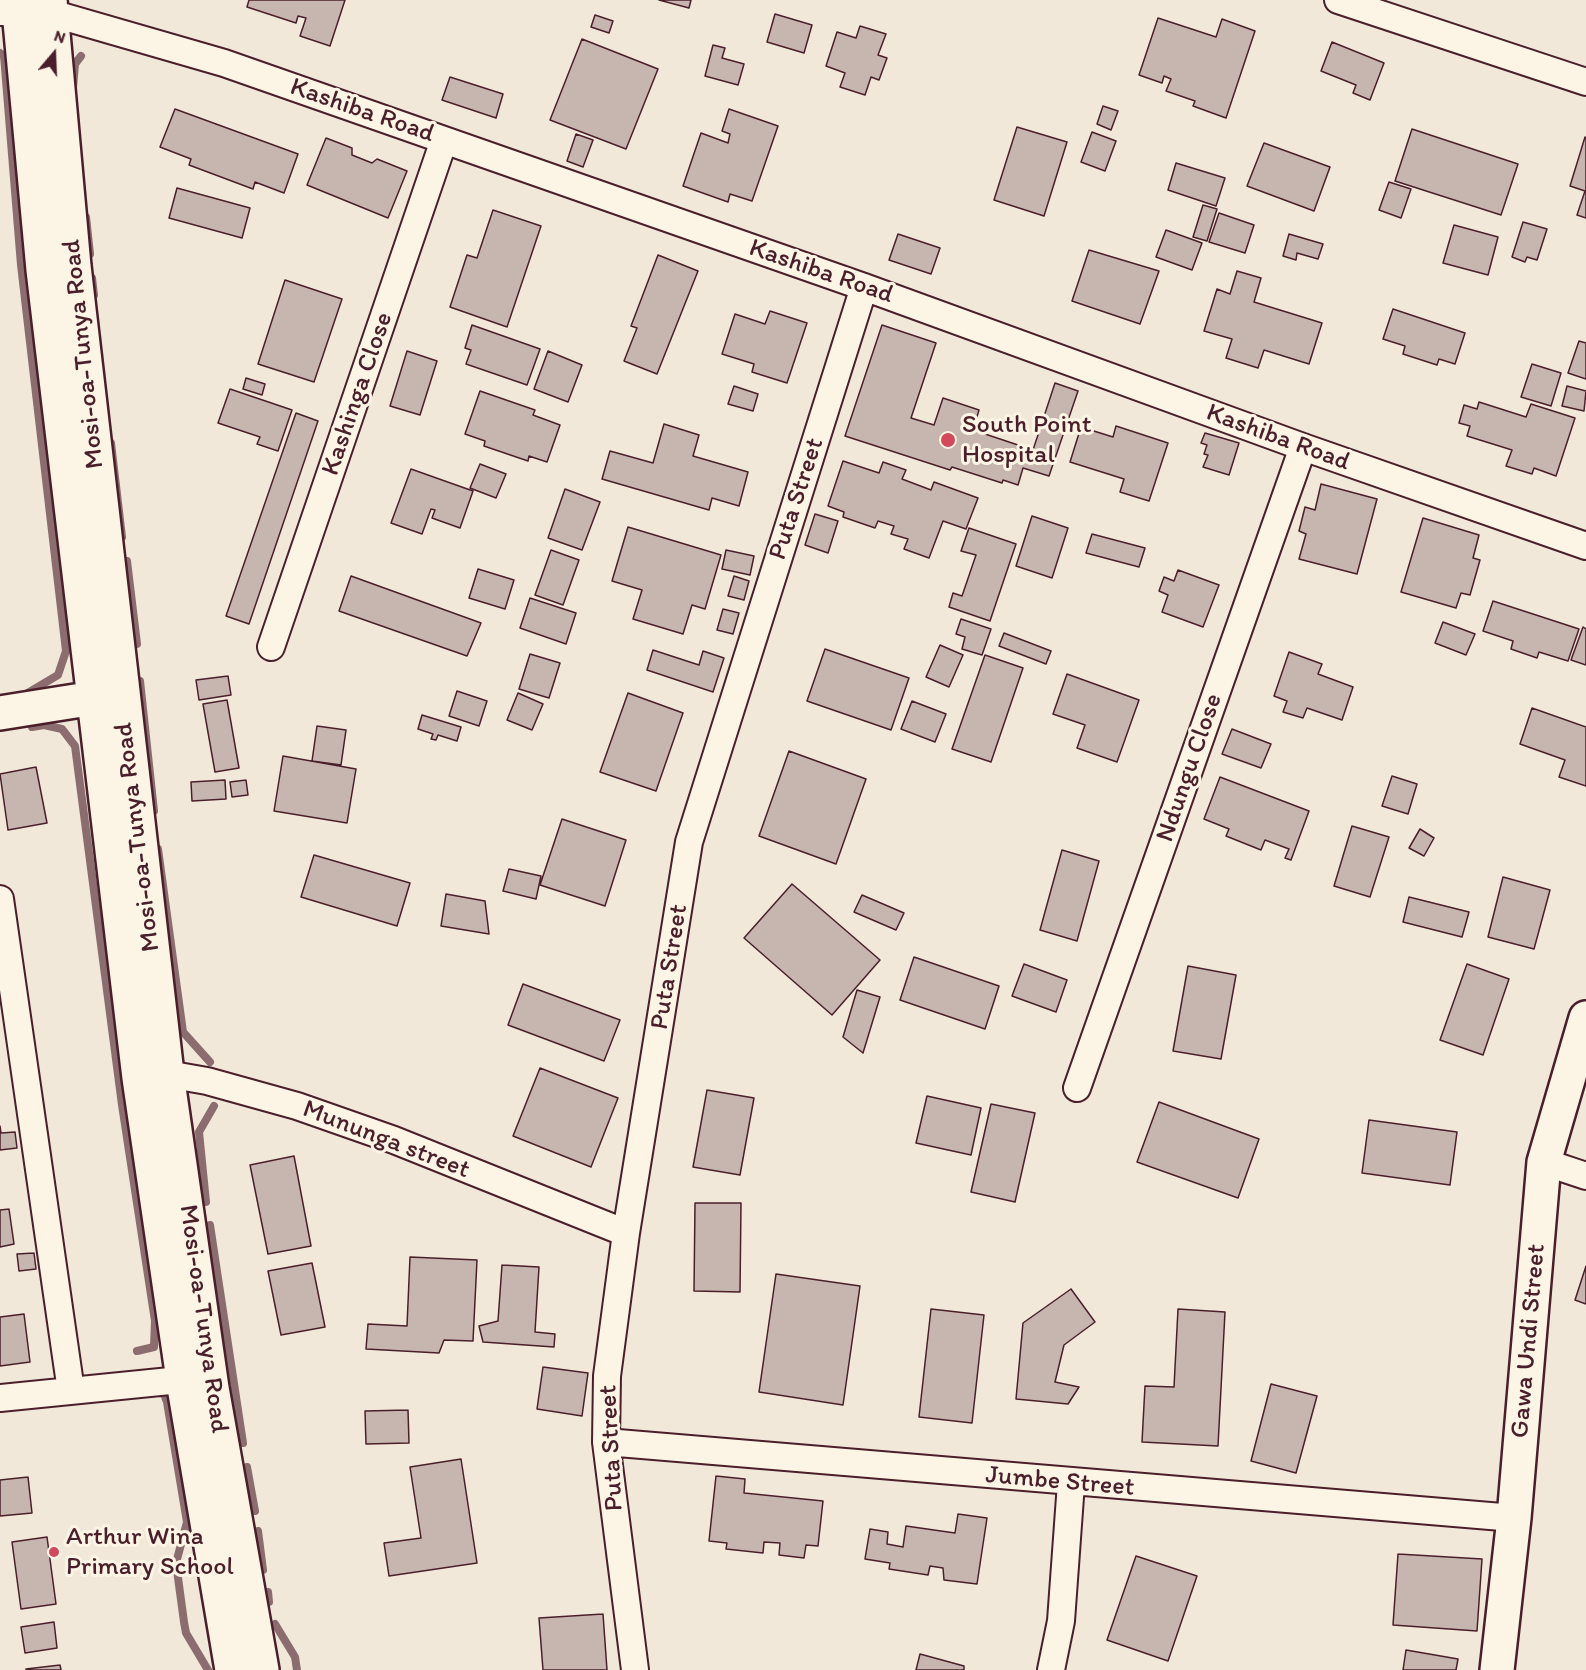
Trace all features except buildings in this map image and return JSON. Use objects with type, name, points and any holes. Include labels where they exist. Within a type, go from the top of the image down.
[{"type":"main road","name":"Mosi-oa-Tunya Road","points":[[51,7],[75,278],[107,696]]},
{"type":"main road","name":"Mosi-oa-Tunya Road","points":[[12,8],[42,270],[107,696],[153,1076],[197,1379],[232,1670]]},
{"type":"main road","points":[[0,713],[107,696]]},
{"type":"main road","name":"Gawa Undi Street","points":[[1497,1670],[1514,1518],[1544,1162],[1586,1018]]},
{"type":"main road","name":"Mosi-oa-Tunya Road","points":[[197,1379],[262,1670]]},
{"type":"street","points":[[1338,0],[1586,82]]},
{"type":"street","name":"Kashiba Road","points":[[12,8],[51,7],[224,63],[864,286],[1303,447],[1586,546]]},
{"type":"street","name":"Kashinga Close","points":[[271,647],[444,140]]},
{"type":"street","name":"Puta Street","points":[[635,1670],[606,1442],[607,1376],[626,1233],[694,822],[864,286]]},
{"type":"street","name":"Ndungu Close","points":[[1077,1088],[1303,447]]},
{"type":"street","points":[[0,899],[71,1391]]},
{"type":"street","name":"Mununga street","points":[[153,1076],[207,1081],[297,1106],[394,1140],[626,1233]]},
{"type":"street","points":[[1544,1162],[1586,1176]]},
{"type":"street","points":[[0,1398],[197,1379]]},
{"type":"street","name":"Jumbe Street","points":[[606,1442],[1071,1483],[1514,1518]]},
{"type":"street","points":[[1051,1670],[1061,1621],[1071,1483]]},
{"type":"waterway","points":[[0,53],[4,56],[21,265],[66,651],[58,675],[26,694]]},
{"type":"waterway","points":[[73,88],[75,64],[81,56]]},
{"type":"waterway","points":[[86,217],[90,254]]},
{"type":"waterway","points":[[92,278],[94,295]]},
{"type":"waterway","points":[[111,443],[122,537]]},
{"type":"waterway","points":[[127,561],[137,644]]},
{"type":"waterway","points":[[140,681],[154,811]]},
{"type":"waterway","points":[[32,727],[44,725],[62,729],[75,746],[122,1105],[155,1321],[154,1347],[137,1351]]},
{"type":"waterway","points":[[158,849],[183,1032],[210,1062]]},
{"type":"waterway","points":[[206,1202],[199,1132],[214,1106]]},
{"type":"waterway","points":[[210,1225],[243,1443]]},
{"type":"waterway","points":[[155,1392],[164,1394],[167,1402],[187,1522],[176,1563],[186,1633],[208,1670]]},
{"type":"waterway","points":[[247,1467],[255,1511]]},
{"type":"waterway","points":[[258,1531],[263,1570]]},
{"type":"waterway","points":[[268,1592],[269,1602]]},
{"type":"waterway","points":[[275,1624],[295,1657],[297,1670]]},
{"type":"place","name":"South Point Hospital","points":[[948,440]]},
{"type":"place","name":"Arthur Wina Primary School","points":[[54,1552]]}]
